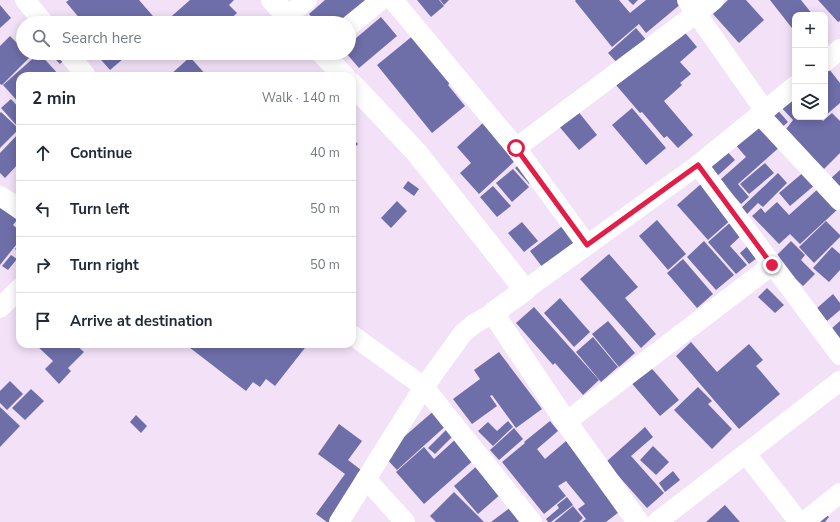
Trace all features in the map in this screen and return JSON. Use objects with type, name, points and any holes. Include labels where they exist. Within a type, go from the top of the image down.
[{"type":"street","points":[[25,0],[38,16]]},
{"type":"street","points":[[272,0],[287,16]]},
{"type":"street","points":[[294,16],[307,0]]},
{"type":"street","points":[[356,20],[381,0]]},
{"type":"street","points":[[393,0],[516,148],[587,245]]},
{"type":"street","points":[[516,148],[693,7],[714,0]]},
{"type":"street","points":[[693,7],[762,113],[840,201]]},
{"type":"street","points":[[828,59],[840,49]]},
{"type":"street","points":[[73,60],[83,72]]},
{"type":"street","points":[[329,60],[340,72]]},
{"type":"street","points":[[356,88],[417,153],[525,290]]},
{"type":"street","points":[[339,522],[424,387],[463,332],[493,313],[698,165],[792,88]]},
{"type":"street","points":[[698,165],[840,355]]},
{"type":"street","points":[[0,196],[16,206]]},
{"type":"street","points":[[566,422],[772,265]]},
{"type":"street","points":[[0,308],[16,292]]},
{"type":"street","points":[[493,313],[633,520]]},
{"type":"street","points":[[356,338],[424,387],[532,522]]},
{"type":"street","points":[[657,522],[840,381]]},
{"type":"street","points":[[746,454],[799,522]]},
{"type":"street","points":[[366,479],[406,522]]},
{"type":"street","points":[[804,522],[840,493]]},
{"type":"building","points":[[69,0],[139,0],[153,16],[78,16],[66,2]]},
{"type":"building","points":[[190,0],[234,0],[229,5],[237,13],[234,16],[172,16]]},
{"type":"building","points":[[325,0],[370,0],[352,16],[311,16],[309,14]]},
{"type":"building","points":[[417,0],[439,0],[444,6],[431,17]]},
{"type":"building","points":[[440,0],[449,0],[444,5]]},
{"type":"building","points":[[619,0],[630,13],[646,0],[679,0],[682,3],[646,33],[639,24],[612,47],[575,1]]},
{"type":"building","points":[[628,0],[638,0],[633,5]]},
{"type":"building","points":[[728,0],[746,0],[764,20],[739,43],[713,14]]},
{"type":"building","points":[[770,0],[801,0],[811,12],[792,12],[792,28]]},
{"type":"building","points":[[818,0],[840,0],[840,21],[838,22]]},
{"type":"building","points":[[0,5],[11,18],[0,28]]},
{"type":"building","points":[[381,17],[397,36],[359,68],[352,60],[356,60],[356,38]]},
{"type":"building","points":[[636,28],[648,42],[621,67],[608,53]]},
{"type":"building","points":[[682,29],[697,47],[680,62],[691,74],[680,83],[682,85],[664,101],[693,135],[678,148],[667,136],[664,138],[616,85]]},
{"type":"building","points":[[415,34],[453,80],[448,85],[465,106],[432,133],[377,65]]},
{"type":"building","points":[[10,36],[16,42],[16,60],[27,60],[2,85],[0,84],[0,46]]},
{"type":"building","points":[[31,60],[45,60],[56,72],[18,72]]},
{"type":"building","points":[[56,60],[64,60],[60,64]]},
{"type":"building","points":[[101,60],[122,60],[110,70]]},
{"type":"building","points":[[187,60],[193,60],[203,72],[173,72]]},
{"type":"building","points":[[829,69],[840,83],[840,103],[828,113],[828,84]]},
{"type":"building","points":[[16,73],[16,100],[3,85]]},
{"type":"building","points":[[792,96],[792,119],[780,106]]},
{"type":"building","points":[[11,99],[16,105],[16,125],[1,108]]},
{"type":"building","points":[[775,107],[788,122],[780,129],[767,115]]},
{"type":"building","points":[[632,108],[666,148],[646,165],[612,125]]},
{"type":"building","points":[[577,110],[597,135],[579,150],[558,125]]},
{"type":"building","points":[[1,112],[16,126],[16,132],[0,148]]},
{"type":"building","points":[[832,113],[840,121],[840,153],[824,169],[783,133],[793,120],[823,121],[828,120],[828,117]]},
{"type":"building","points":[[759,120],[783,144],[738,184],[749,197],[741,204],[720,180],[746,157],[734,143]]},
{"type":"building","points":[[485,121],[518,158],[479,194],[460,173],[471,163],[457,147]]},
{"type":"building","points":[[16,136],[16,166],[5,178],[0,173],[0,153]]},
{"type":"building","points":[[724,148],[735,160],[715,178],[704,166]]},
{"type":"building","points":[[521,163],[534,179],[529,184],[515,168]]},
{"type":"building","points":[[765,163],[774,173],[749,194],[740,184]]},
{"type":"building","points":[[513,169],[529,187],[512,202],[496,183]]},
{"type":"building","points":[[840,170],[840,192],[829,180]]},
{"type":"building","points":[[805,171],[816,184],[790,206],[779,193]]},
{"type":"building","points":[[778,173],[787,183],[763,207],[758,203],[746,215],[740,209]]},
{"type":"building","points":[[408,181],[419,189],[414,196],[403,188]]},
{"type":"building","points":[[702,183],[733,218],[708,240],[677,205]]},
{"type":"building","points":[[493,186],[511,206],[497,217],[480,197]]},
{"type":"building","points":[[819,188],[838,209],[800,244],[790,234],[779,244],[752,216],[761,208],[765,213],[777,202],[789,215]]},
{"type":"building","points":[[397,201],[407,211],[391,228],[381,218]]},
{"type":"building","points":[[0,207],[16,219],[13,225],[16,228],[16,245],[0,265]]},
{"type":"building","points":[[657,220],[686,254],[668,270],[639,236]]},
{"type":"building","points":[[732,221],[743,234],[730,246],[747,265],[736,274],[708,242]]},
{"type":"building","points":[[826,221],[840,235],[840,237],[814,263],[799,247]]},
{"type":"building","points":[[522,222],[538,241],[524,252],[508,233]]},
{"type":"building","points":[[565,224],[578,240],[543,268],[530,251]]},
{"type":"building","points":[[704,241],[734,275],[716,290],[687,257]]},
{"type":"building","points":[[791,241],[805,255],[801,260],[815,274],[803,286],[774,258]]},
{"type":"building","points":[[751,243],[761,255],[749,264],[740,253]]},
{"type":"building","points":[[832,247],[840,254],[840,270],[829,282],[813,268]]},
{"type":"building","points":[[609,254],[638,287],[625,298],[656,334],[641,348],[580,279]]},
{"type":"building","points":[[11,255],[16,258],[8,270],[2,266]]},
{"type":"building","points":[[683,259],[713,294],[697,308],[667,273]]},
{"type":"building","points":[[767,288],[784,305],[775,313],[758,297]]},
{"type":"building","points":[[833,294],[840,303],[840,310],[827,321],[816,309]]},
{"type":"building","points":[[560,298],[590,332],[574,347],[544,313]]},
{"type":"building","points":[[534,307],[599,380],[583,395],[555,363],[553,365],[516,323]]},
{"type":"building","points":[[608,321],[635,353],[619,367],[592,334]]},
{"type":"building","points":[[840,321],[840,339],[831,329]]},
{"type":"building","points":[[593,337],[618,367],[601,382],[576,352]]},
{"type":"building","points":[[691,342],[717,372],[749,344],[763,360],[756,366],[780,394],[739,429],[676,356]]},
{"type":"building","points":[[39,348],[80,348],[84,352],[68,368],[71,371],[59,384],[45,369],[53,361]]},
{"type":"building","points":[[190,348],[305,348],[275,386],[266,379],[260,387],[253,382],[246,391]]},
{"type":"building","points":[[499,352],[542,409],[516,428],[492,395],[490,396],[497,406],[472,424],[453,399],[480,379],[474,370]]},
{"type":"building","points":[[647,363],[679,400],[660,416],[628,379]]},
{"type":"building","points":[[10,381],[23,394],[7,410],[0,403],[0,391]]},
{"type":"building","points":[[698,387],[712,401],[708,404],[732,429],[712,449],[674,410]]},
{"type":"building","points":[[31,389],[44,401],[25,420],[12,408]]},
{"type":"building","points":[[0,407],[20,426],[0,447]]},
{"type":"building","points":[[436,409],[449,423],[397,470],[383,455]]},
{"type":"building","points":[[136,415],[147,426],[141,433],[130,422]]},
{"type":"building","points":[[508,421],[513,427],[493,446],[478,431],[488,422],[497,431]]},
{"type":"building","points":[[550,421],[558,431],[537,449],[545,459],[566,441],[613,498],[619,512],[606,522],[582,522],[586,519],[578,509],[585,504],[566,481],[558,486],[566,496],[544,514],[502,462]]},
{"type":"building","points":[[339,424],[362,441],[348,460],[365,473],[330,522],[327,522],[316,514],[345,474],[318,454]]},
{"type":"building","points":[[449,427],[456,433],[435,454],[428,448]]},
{"type":"building","points":[[645,427],[653,437],[631,456],[664,493],[647,508],[606,462]]},
{"type":"building","points":[[514,428],[523,439],[499,460],[490,450]]},
{"type":"building","points":[[458,437],[476,458],[424,504],[396,472],[424,447],[434,459]]},
{"type":"building","points":[[653,446],[669,462],[656,475],[640,460]]},
{"type":"building","points":[[478,465],[502,493],[478,514],[454,486]]},
{"type":"building","points":[[673,471],[680,480],[665,492],[659,483]]},
{"type":"building","points":[[454,492],[484,522],[436,522],[430,516]]},
{"type":"building","points":[[567,497],[573,505],[551,522],[548,522],[546,519],[559,508],[557,505]]},
{"type":"building","points":[[725,505],[740,522],[706,522]]},
{"type":"building","points":[[573,506],[583,518],[579,522],[554,522]]},
{"type":"building","points":[[511,507],[522,522],[491,522]]},
{"type":"building","points":[[823,511],[829,517],[825,522],[813,522]]},
{"type":"route","points":[[516,148],[587,245],[698,165],[772,265]]}]
